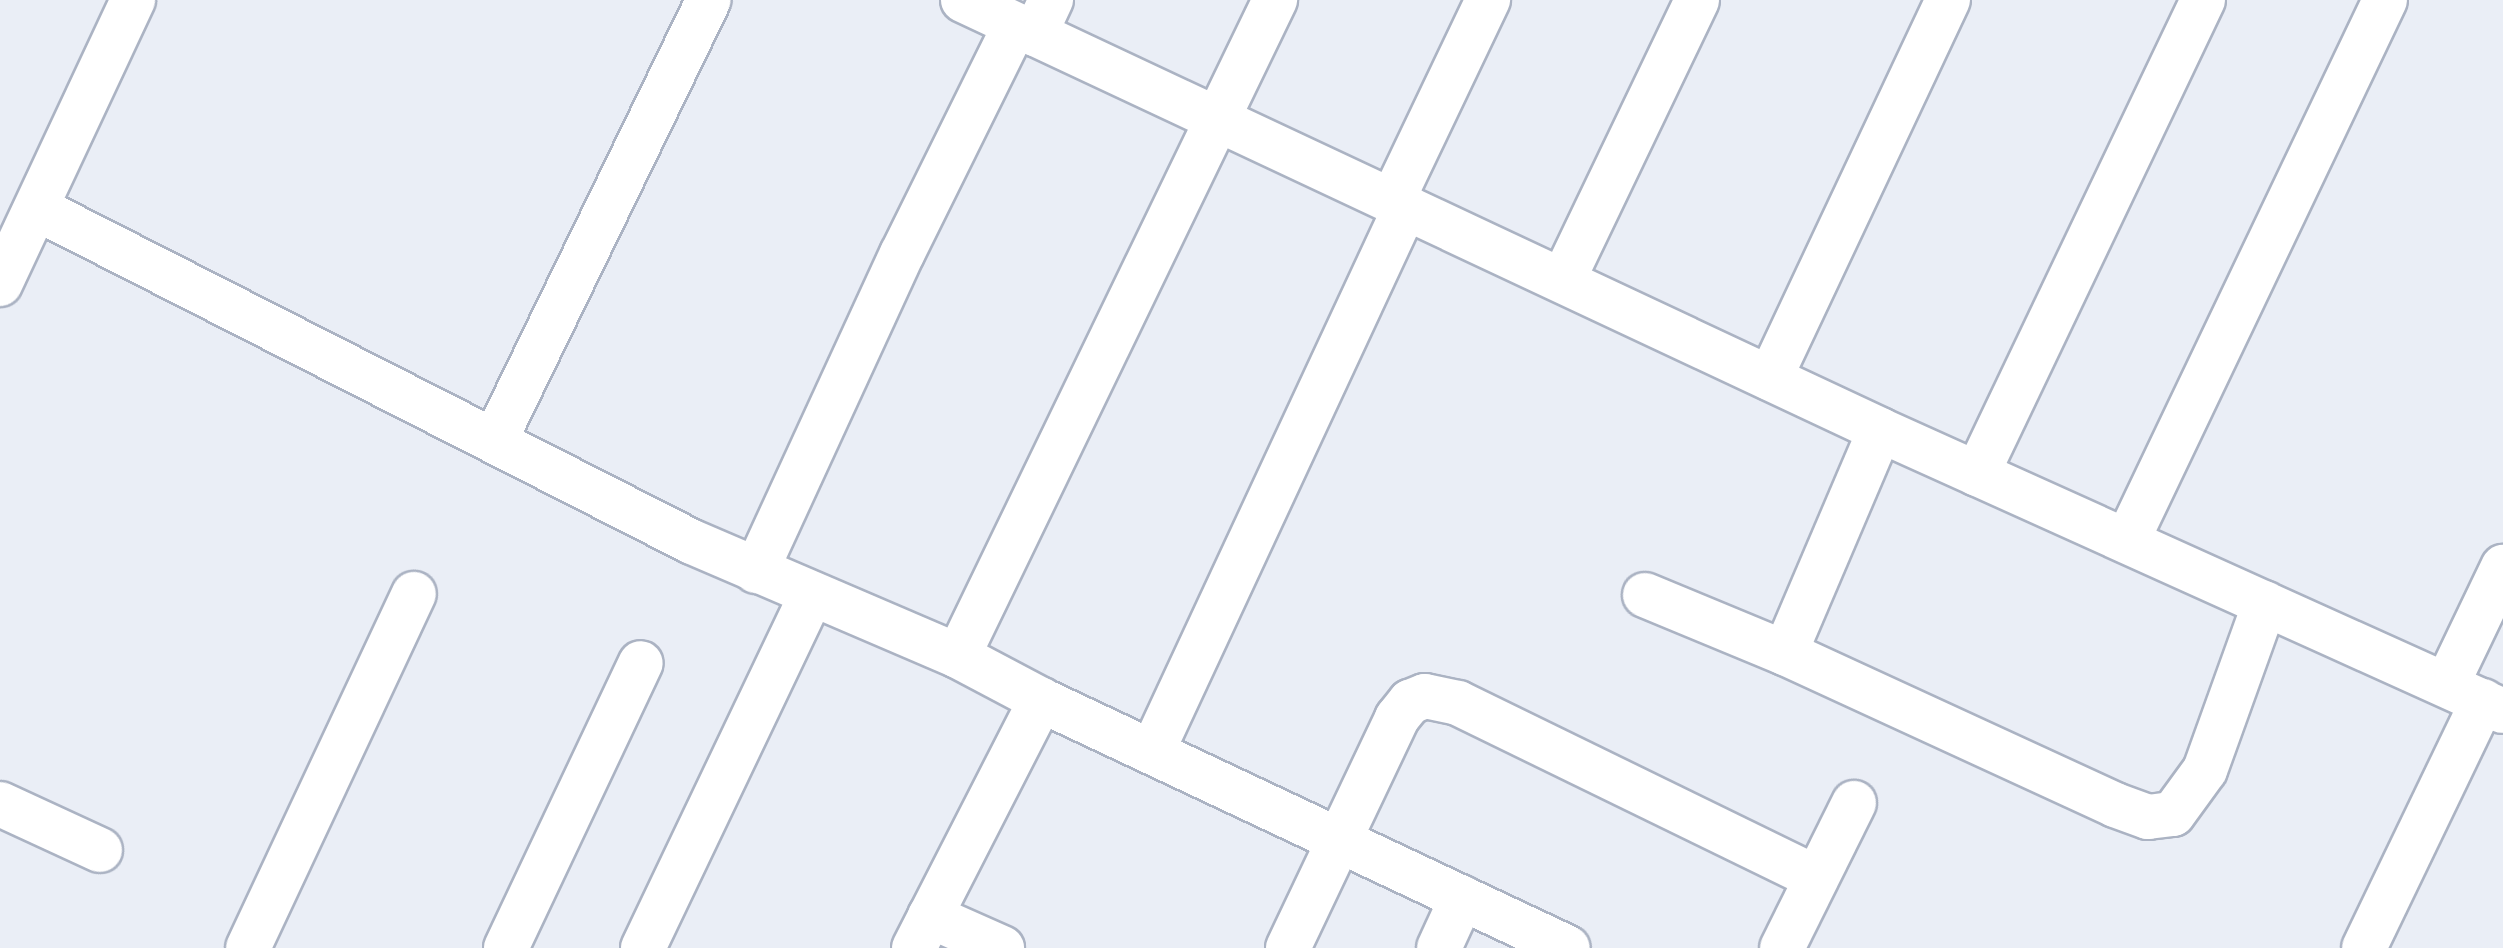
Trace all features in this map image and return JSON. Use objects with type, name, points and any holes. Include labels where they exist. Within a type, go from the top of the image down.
[{"type":"street","points":[[0,284],[133,0]]},
{"type":"street","points":[[495,440],[709,0]]},
{"type":"street","points":[[963,0],[1034,20],[1218,122],[1400,203],[1880,430],[2478,699]]},
{"type":"street","points":[[958,656],[1275,0]]},
{"type":"street","points":[[1152,752],[1400,203],[1488,0]]},
{"type":"street","points":[[1563,280],[1697,0]]},
{"type":"street","points":[[1770,378],[1948,0]]},
{"type":"street","points":[[1977,474],[2203,0]]},
{"type":"street","points":[[2127,541],[2385,0]]},
{"type":"street","points":[[756,571],[902,254],[1034,20]]},
{"type":"street","points":[[36,208],[756,571],[958,656],[1041,700],[1568,948]]},
{"type":"street","points":[[1785,653],[1880,430]]},
{"type":"street","points":[[2364,948],[2478,699],[2503,567]]},
{"type":"street","points":[[248,948],[414,594]]},
{"type":"street","points":[[1645,595],[1785,653],[2115,805],[2148,817],[2173,814],[2205,770],[2265,603]]},
{"type":"street","points":[[643,948],[811,596]]},
{"type":"street","points":[[506,948],[641,663]]},
{"type":"street","points":[[1288,948],[1397,718],[1410,702],[1425,696],[1458,703],[1815,877]]},
{"type":"street","points":[[1002,948],[922,932],[1041,700]]},
{"type":"street","points":[[1782,948],[1854,803]]},
{"type":"street","points":[[0,804],[100,850]]},
{"type":"street","points":[[1439,948],[1462,898]]}]
